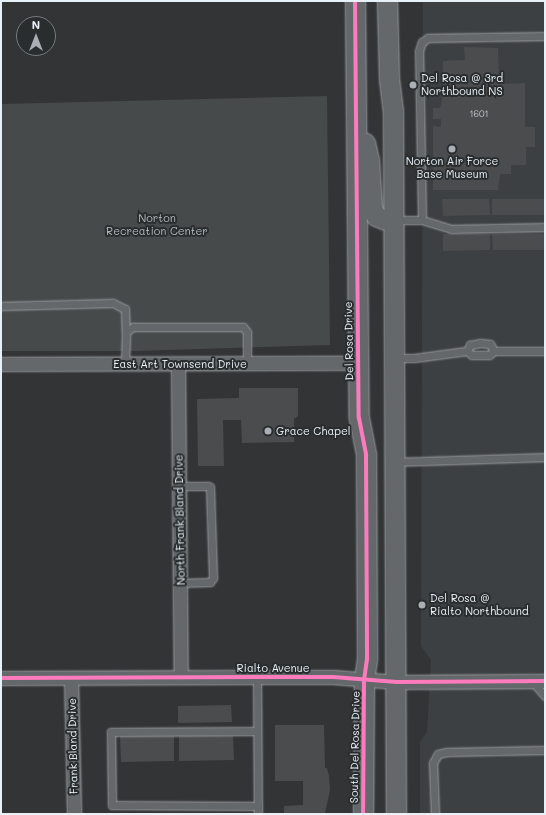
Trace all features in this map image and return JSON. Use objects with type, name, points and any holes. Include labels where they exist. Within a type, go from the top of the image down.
[{"type":"street","name":"Del Rosa Drive","points":[[355,1],[359,418],[366,455],[367,659],[364,680]]},
{"type":"street","points":[[387,1],[389,79],[393,110],[397,682],[395,738],[396,814]]},
{"type":"street","points":[[356,121],[364,137],[369,160],[372,208],[376,216],[383,219],[394,220]]},
{"type":"street","name":"East Art Townsend Drive","points":[[1,364],[359,363]]},
{"type":"street","name":"North Frank Bland Drive","points":[[178,364],[181,677]]},
{"type":"street","name":"Rialto Avenue","points":[[1,678],[334,677],[397,682],[545,681]]},
{"type":"street","name":"Frank Bland Drive","points":[[72,678],[74,814]]},
{"type":"street","name":"South Del Rosa Drive","points":[[363,814],[364,680]]},
{"type":"lane","points":[[422,220],[419,51],[422,42],[428,38],[545,36]]},
{"type":"lane","points":[[394,220],[422,220],[451,229],[545,227]]},
{"type":"lane","points":[[1,306],[113,303],[125,309],[125,364]]},
{"type":"lane","points":[[126,332],[133,327],[243,326],[247,332],[247,363]]},
{"type":"lane","points":[[467,351],[470,345],[480,343],[490,344],[494,351]]},
{"type":"lane","points":[[394,358],[414,358],[467,351],[472,355],[489,355],[494,351],[545,351]]},
{"type":"lane","points":[[396,462],[545,457]]},
{"type":"lane","points":[[179,486],[210,487],[213,578],[210,582],[180,583]]},
{"type":"lane","points":[[257,677],[258,814]]},
{"type":"lane","points":[[532,681],[545,696]]},
{"type":"lane","points":[[257,731],[111,732],[111,740],[112,805],[258,806]]},
{"type":"lane","points":[[435,814],[433,763],[438,754],[447,752],[545,750]]},
{"type":"shaded area","points":[[423,1],[545,1],[545,814],[420,814],[420,742],[427,732],[431,660],[421,646]]},
{"type":"green space","name":"Norton Recreation Center","points":[[327,96],[330,345],[136,351],[1,351],[1,104]]},
{"type":"building","points":[[464,47],[498,48],[499,84],[525,83],[525,127],[535,127],[535,147],[526,147],[526,165],[511,165],[511,174],[500,174],[498,190],[433,190],[433,126],[441,127],[441,119],[433,119],[433,108],[440,108],[442,101],[443,61],[465,60]]},
{"type":"building","points":[[442,199],[489,199],[490,215],[443,216]]},
{"type":"building","points":[[492,199],[545,199],[545,215],[492,215]]},
{"type":"building","points":[[443,234],[490,234],[490,250],[443,251]]},
{"type":"building","points":[[492,234],[545,234],[545,250],[493,250]]},
{"type":"building","name":"Grace Chapel","points":[[239,388],[298,388],[298,416],[294,419],[294,442],[242,443],[241,420],[223,420],[224,466],[198,466],[197,399],[239,398]]},
{"type":"building","points":[[231,705],[232,722],[178,723],[178,706]]},
{"type":"building","points":[[275,725],[324,725],[325,768],[327,768],[329,776],[330,790],[325,813],[284,814],[284,806],[303,805],[303,781],[275,781]]},
{"type":"building","points":[[120,736],[174,736],[174,761],[121,762]]},
{"type":"building","points":[[179,736],[233,736],[234,760],[179,761]]},
{"type":"cycle path","points":[[355,1],[359,418],[366,455],[367,659],[364,680],[363,814]]},
{"type":"cycle path","points":[[1,678],[333,677],[397,682],[545,681]]},
{"type":"place","name":"Del Rosa @ 3rd Northbound NS","points":[[413,85]]},
{"type":"place","name":"Norton Air Force Base Museum","points":[[452,149]]},
{"type":"place","name":"Grace Chapel","points":[[268,431]]},
{"type":"place","name":"Del Rosa @ Rialto Northbound","points":[[422,605]]}]
